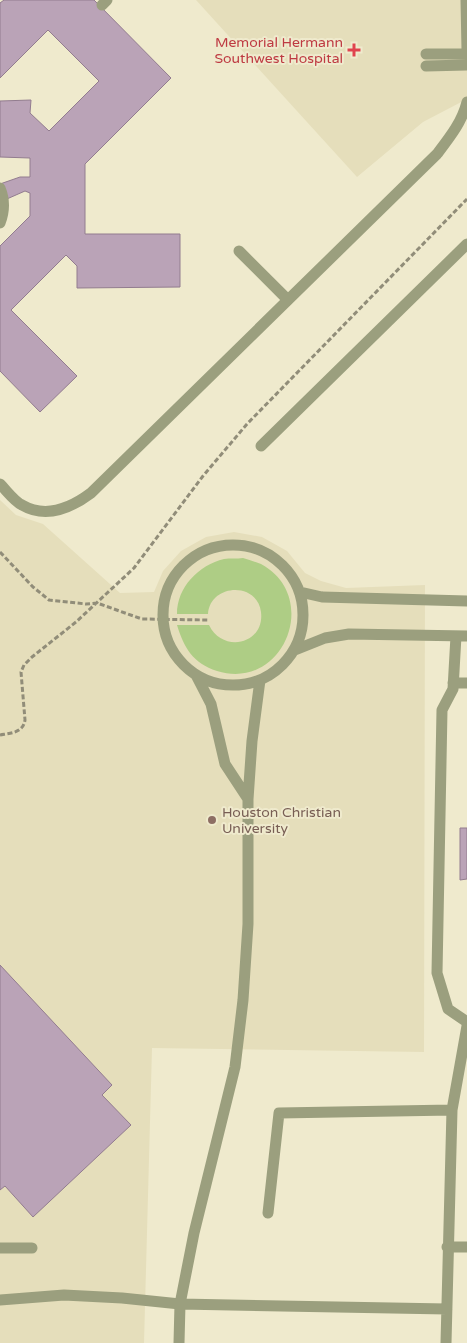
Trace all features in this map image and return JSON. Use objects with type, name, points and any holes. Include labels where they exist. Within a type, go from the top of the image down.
[{"type":"lane","points":[[426,54],[467,52],[466,0]]},
{"type":"lane","points":[[426,66],[467,66]]},
{"type":"lane","points":[[0,484],[22,505],[45,513],[61,510],[77,503],[91,493],[437,154],[455,130],[464,114],[467,102]]},
{"type":"lane","points":[[0,188],[4,198],[4,210],[0,223]]},
{"type":"lane","points":[[261,446],[467,244]]},
{"type":"lane","points":[[239,251],[288,300]]},
{"type":"lane","points":[[234,544],[258,548],[279,560],[295,579],[300,592],[303,602],[303,627],[295,650],[279,669],[260,680],[238,686],[216,684],[196,675],[179,661],[167,641],[162,620],[164,598],[173,577],[188,560],[209,548],[234,544]]},
{"type":"lane","points":[[300,592],[322,597],[467,601]]},
{"type":"lane","points":[[295,650],[326,638],[349,634],[461,636],[452,689],[442,710],[436,973],[448,1009],[467,1022]]},
{"type":"lane","points":[[196,675],[211,704],[225,764],[248,799]]},
{"type":"lane","points":[[179,1343],[180,1304],[194,1232],[235,1067],[243,1000],[248,924],[248,799],[252,741],[260,680]]},
{"type":"lane","points":[[453,683],[467,683]]},
{"type":"lane","points":[[446,1343],[452,1110],[467,1026]]},
{"type":"lane","points":[[268,1213],[279,1113],[452,1110]]},
{"type":"lane","points":[[447,1247],[467,1247]]},
{"type":"lane","points":[[0,1248],[32,1248]]},
{"type":"lane","points":[[0,1300],[64,1294],[180,1304],[447,1309]]},
{"type":"path","points":[[0,735],[20,730],[24,726],[21,672],[24,665],[97,604],[134,568],[203,476],[246,424],[467,199]]},
{"type":"path","points":[[0,552],[32,587],[50,600],[97,604],[142,619],[208,620]]},
{"type":"shaded area","name":"Memorial Hermann Southwest Hospital","points":[[196,0],[467,0],[467,99],[423,122],[357,177]]},
{"type":"shaded area","name":"Houston Christian University","points":[[0,500],[16,515],[43,524],[120,593],[154,592],[163,571],[181,551],[206,537],[234,532],[262,537],[287,551],[305,573],[321,581],[346,588],[425,585],[424,1052],[152,1048],[144,1343],[0,1343]]},
{"type":"green space","points":[[243,558],[261,564],[279,579],[289,598],[291,618],[287,638],[276,655],[260,668],[240,674],[217,671],[202,664],[186,648],[177,625],[209,625],[215,634],[224,640],[233,642],[250,638],[257,632],[261,612],[258,602],[251,595],[243,591],[225,592],[211,604],[208,614],[177,614],[178,604],[185,586],[198,572],[206,566],[224,559]]},
{"type":"building","points":[[4,0],[94,0],[171,78],[85,164],[85,234],[180,234],[180,287],[77,288],[77,266],[66,255],[11,310],[77,376],[40,412],[0,371],[0,246],[30,216],[30,193],[25,191],[0,202],[0,184],[20,177],[30,177],[30,158],[0,157],[0,101],[31,100],[30,113],[49,131],[99,81],[48,30],[0,78],[0,3]]},
{"type":"building","points":[[460,828],[467,828],[467,879],[460,880]]},
{"type":"building","points":[[0,965],[112,1085],[102,1095],[131,1125],[33,1217],[5,1186],[0,1190]]},
{"type":"place","name":"Memorial Hermann Southwest Hospital","points":[[354,50]]},
{"type":"place","name":"Houston Christian University","points":[[212,820]]}]
